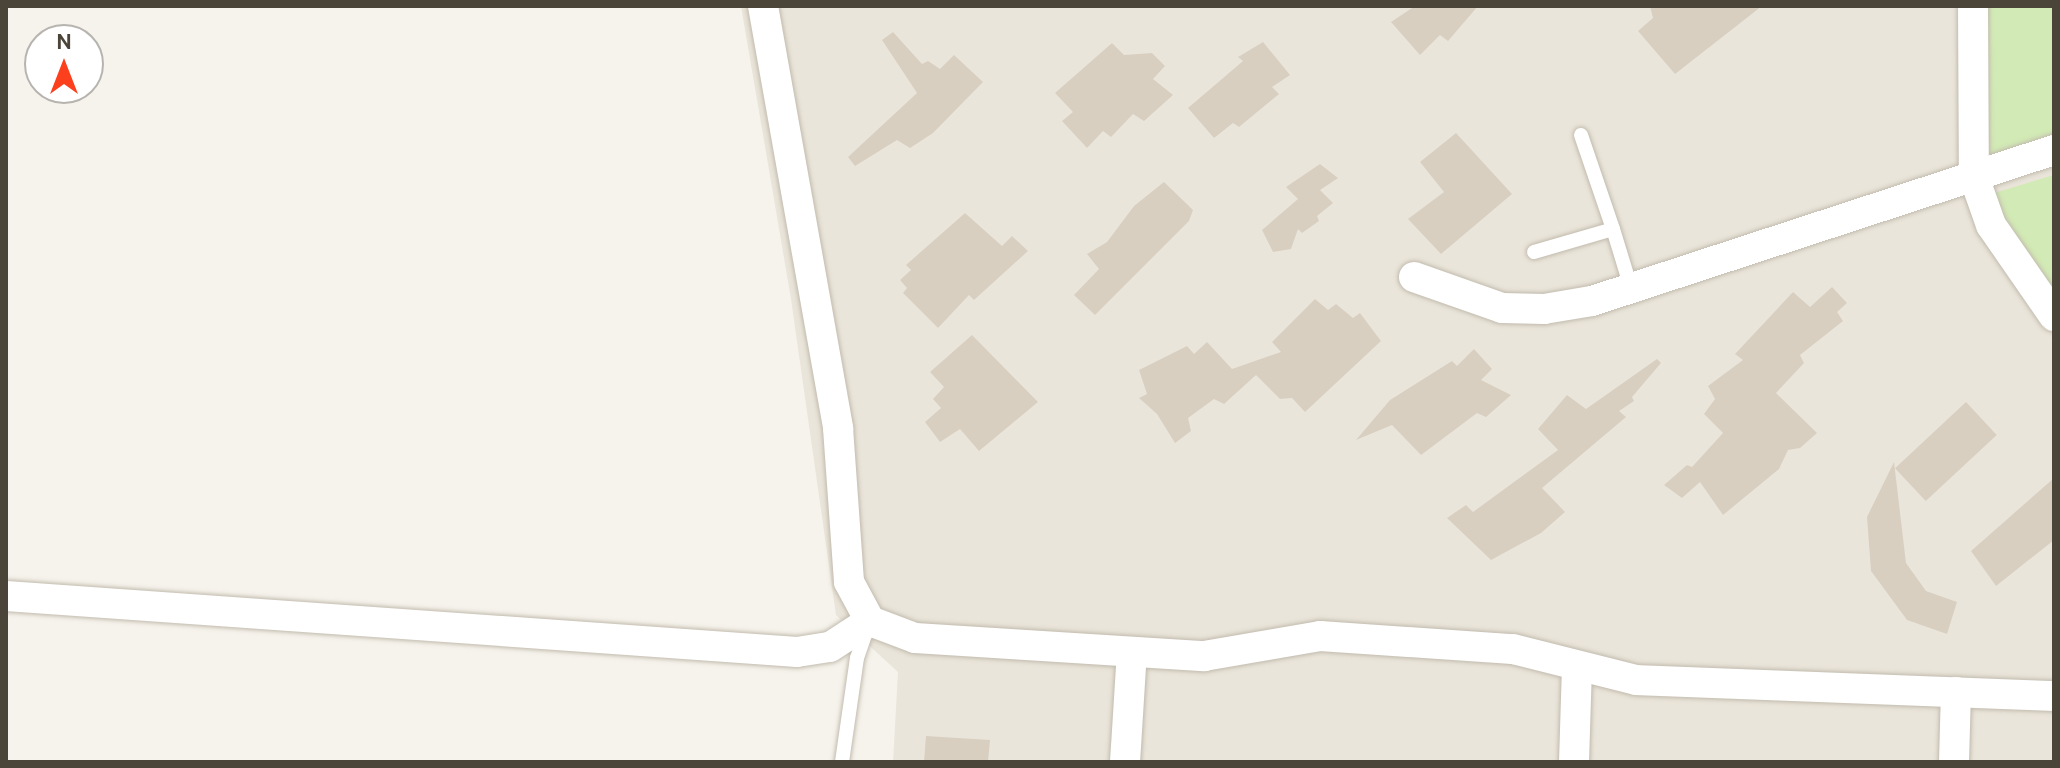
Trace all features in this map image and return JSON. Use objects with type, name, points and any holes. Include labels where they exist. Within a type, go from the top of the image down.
[{"type":"street","points":[[763,6],[838,428],[849,582],[870,621],[915,638],[1132,652],[1215,655],[1288,637],[1320,636],[1513,649],[1636,680],[2054,696]]},
{"type":"street","points":[[1973,6],[1974,177],[1991,225],[2054,316]]},
{"type":"street","points":[[1414,277],[1502,308],[1544,309],[1631,288],[2054,150]]},
{"type":"street","points":[[6,596],[797,652],[830,647],[870,621]]},
{"type":"street","points":[[1125,762],[1132,652]]},
{"type":"street","points":[[1574,762],[1577,667]]},
{"type":"street","points":[[1954,762],[1956,692]]},
{"type":"lane","points":[[1581,135],[1631,288]]},
{"type":"lane","points":[[1534,252],[1613,229]]},
{"type":"lane","points":[[842,762],[857,658],[870,621]]},
{"type":"shaded area","points":[[741,6],[2054,6],[2054,762],[893,762],[898,672],[836,615],[791,299]]},
{"type":"green space","points":[[1986,6],[2054,6],[2054,140],[1990,161],[1983,132]]},
{"type":"green space","points":[[2054,175],[2054,296],[2006,225],[1994,193]]},
{"type":"building","points":[[1415,6],[1478,6],[1448,41],[1440,35],[1420,55],[1391,22]]},
{"type":"building","points":[[1650,6],[1762,6],[1675,74],[1638,31],[1653,18]]},
{"type":"building","points":[[893,32],[922,64],[928,61],[940,69],[954,55],[983,82],[933,133],[910,148],[897,140],[855,166],[848,157],[917,93],[882,40]]},
{"type":"building","points":[[1263,42],[1290,75],[1272,87],[1279,94],[1239,127],[1233,123],[1214,138],[1188,108],[1243,61],[1238,57]]},
{"type":"building","points":[[1112,43],[1124,55],[1152,53],[1165,66],[1153,79],[1173,95],[1144,121],[1133,114],[1111,137],[1103,131],[1087,148],[1062,121],[1073,112],[1055,93]]},
{"type":"building","points":[[1456,133],[1512,194],[1441,254],[1408,219],[1444,192],[1420,162]]},
{"type":"building","points":[[1320,164],[1338,178],[1320,190],[1333,203],[1317,216],[1319,221],[1302,233],[1298,229],[1291,249],[1273,252],[1262,230],[1298,199],[1286,187]]},
{"type":"building","points":[[1164,182],[1193,210],[1189,221],[1095,315],[1074,295],[1099,269],[1087,254],[1107,242],[1134,206]]},
{"type":"building","points":[[965,213],[1002,246],[1012,236],[1028,251],[974,300],[969,295],[938,328],[903,293],[907,288],[900,280],[911,270],[906,265]]},
{"type":"building","points":[[1832,287],[1847,303],[1837,312],[1843,321],[1800,355],[1804,363],[1776,393],[1817,433],[1800,448],[1788,450],[1779,469],[1723,515],[1700,482],[1682,498],[1664,485],[1687,465],[1692,467],[1723,433],[1704,414],[1715,399],[1708,386],[1743,360],[1735,354],[1793,292],[1810,307]]},
{"type":"building","points":[[1315,299],[1328,310],[1336,304],[1353,318],[1360,313],[1381,341],[1305,412],[1292,398],[1280,399],[1256,375],[1224,404],[1214,399],[1188,418],[1191,431],[1175,443],[1157,414],[1139,398],[1147,394],[1139,370],[1187,346],[1194,354],[1207,342],[1232,369],[1281,352],[1272,342]]},
{"type":"building","points":[[972,335],[1038,402],[979,451],[960,429],[940,442],[925,422],[941,408],[933,399],[944,387],[930,372]]},
{"type":"building","points":[[1474,349],[1492,369],[1481,380],[1511,395],[1486,417],[1477,413],[1421,455],[1392,425],[1356,440],[1390,400],[1452,361],[1457,366]]},
{"type":"building","points":[[1657,359],[1661,363],[1632,397],[1634,401],[1619,411],[1626,417],[1542,488],[1565,512],[1541,533],[1491,560],[1447,518],[1466,505],[1473,512],[1558,450],[1538,429],[1567,395],[1586,409]]},
{"type":"building","points":[[1966,402],[1997,435],[1926,501],[1895,468]]},
{"type":"building","points":[[1894,462],[1906,563],[1926,591],[1957,602],[1947,634],[1907,620],[1871,571],[1867,517]]},
{"type":"building","points":[[2054,478],[2054,540],[1996,586],[1971,551]]},
{"type":"building","points":[[926,736],[990,740],[988,762],[924,762]]}]
